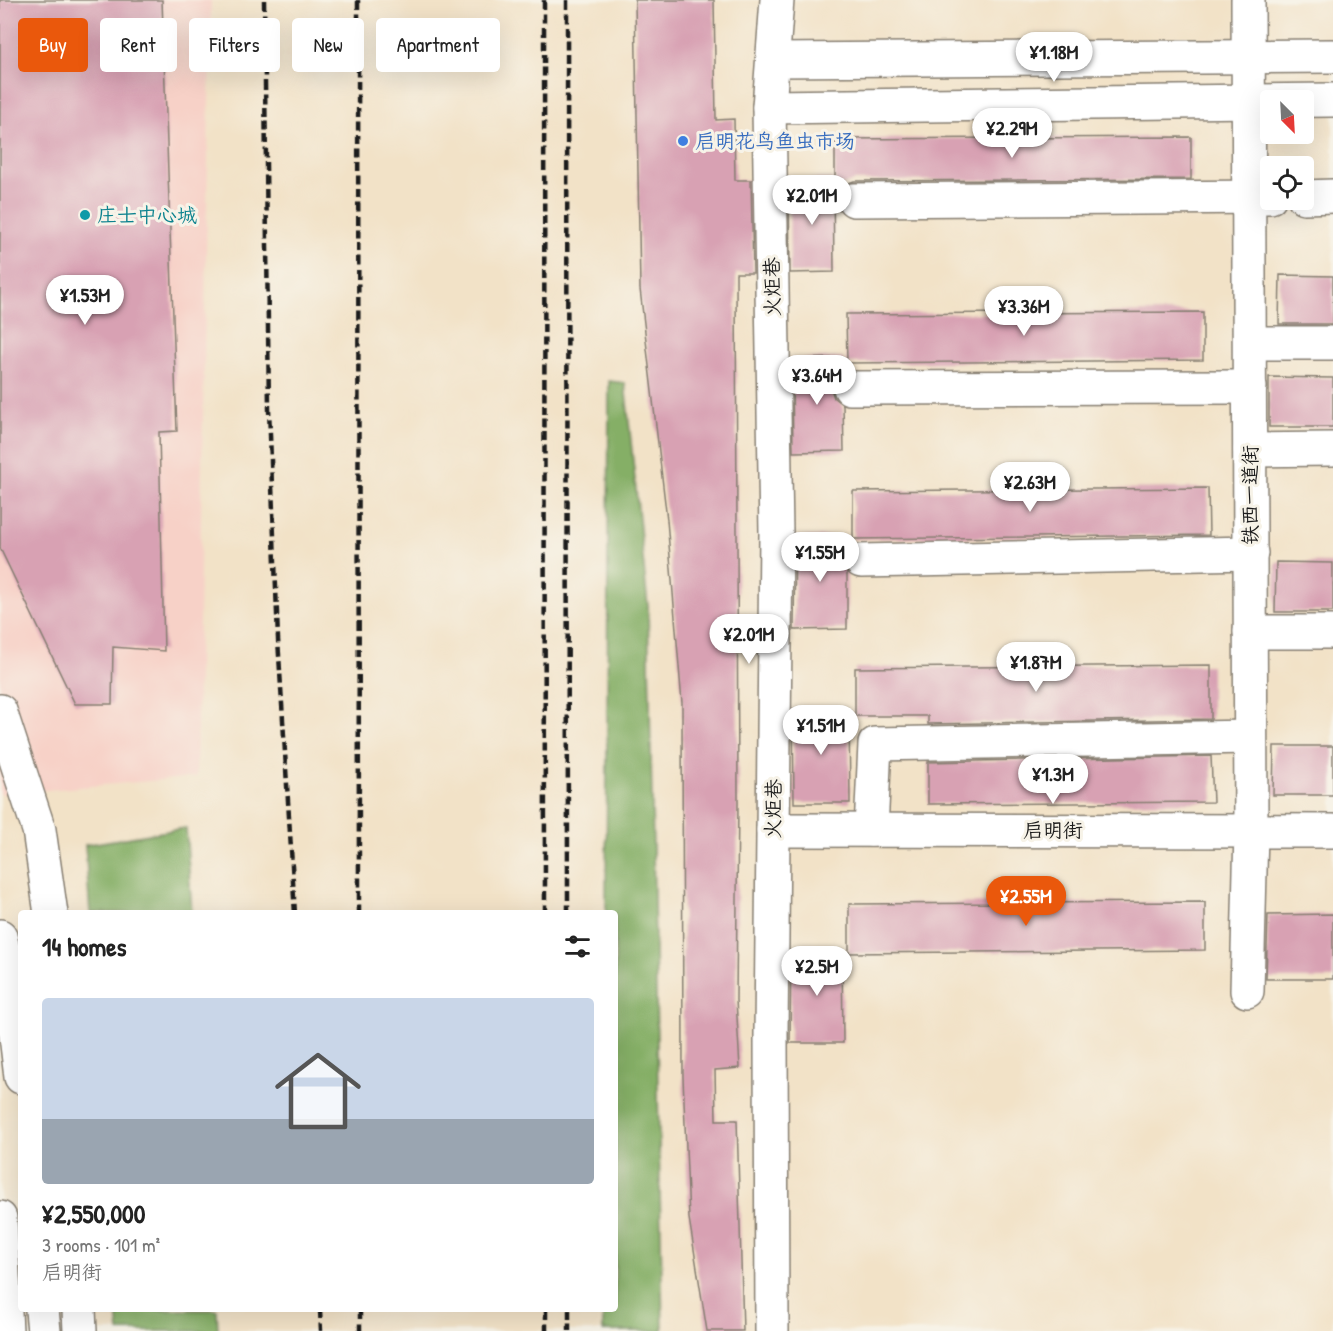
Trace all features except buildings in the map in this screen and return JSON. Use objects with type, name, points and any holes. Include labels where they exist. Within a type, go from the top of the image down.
[{"type":"main road","name":"火炬巷","points":[[772,1331],[776,534],[769,107],[777,0]]},
{"type":"main road","name":"铁西一道街","points":[[1247,991],[1251,831],[1250,343],[1260,197],[1249,101],[1248,0]]},
{"type":"main road","points":[[774,60],[1333,56]]},
{"type":"main road","points":[[769,107],[1333,100]]},
{"type":"main road","points":[[1314,197],[1333,196]]},
{"type":"main road","points":[[854,200],[1260,197]]},
{"type":"main road","points":[[1250,343],[1333,343]]},
{"type":"main road","points":[[850,388],[1250,387]]},
{"type":"main road","points":[[1250,450],[1333,449]]},
{"type":"main road","points":[[861,561],[1251,553]]},
{"type":"main road","points":[[1250,632],[1333,632]]},
{"type":"main road","points":[[0,711],[39,830],[50,910]]},
{"type":"main road","points":[[871,830],[874,744],[1250,737]]},
{"type":"main road","name":"启明街","points":[[773,830],[1333,831]]},
{"type":"main road","points":[[0,936],[8,970],[18,1052]]},
{"type":"main road","points":[[0,1218],[6,1331]]},
{"type":"main road","points":[[42,1312],[44,1331]]},
{"type":"main road","points":[[79,1312],[80,1331]]},
{"type":"shaded area","name":"庄士中心城","points":[[0,0],[211,0],[211,18],[189,18],[189,72],[210,72],[196,777],[0,794]]},
{"type":"green space","points":[[609,381],[625,383],[648,606],[663,1331],[603,1331],[603,1312],[618,1312],[618,910],[606,910]]},
{"type":"green space","points":[[186,828],[192,910],[90,910],[85,845]]},
{"type":"green space","points":[[117,1312],[217,1312],[218,1331],[119,1331]]},
{"type":"railway","points":[[264,0],[269,409],[278,639],[295,910]]},
{"type":"railway","points":[[358,0],[359,910]]},
{"type":"railway","points":[[544,0],[545,910]]},
{"type":"railway","points":[[567,0],[568,910]]},
{"type":"railway","points":[[320,1312],[321,1331]]},
{"type":"railway","points":[[360,1312],[360,1331]]},
{"type":"railway","points":[[546,1312],[546,1331]]},
{"type":"railway","points":[[569,1312],[569,1331]]},
{"type":"place","name":"启明花鸟鱼虫市场","points":[[683,141]]},
{"type":"place","name":"庄士中心城","points":[[85,215]]}]
